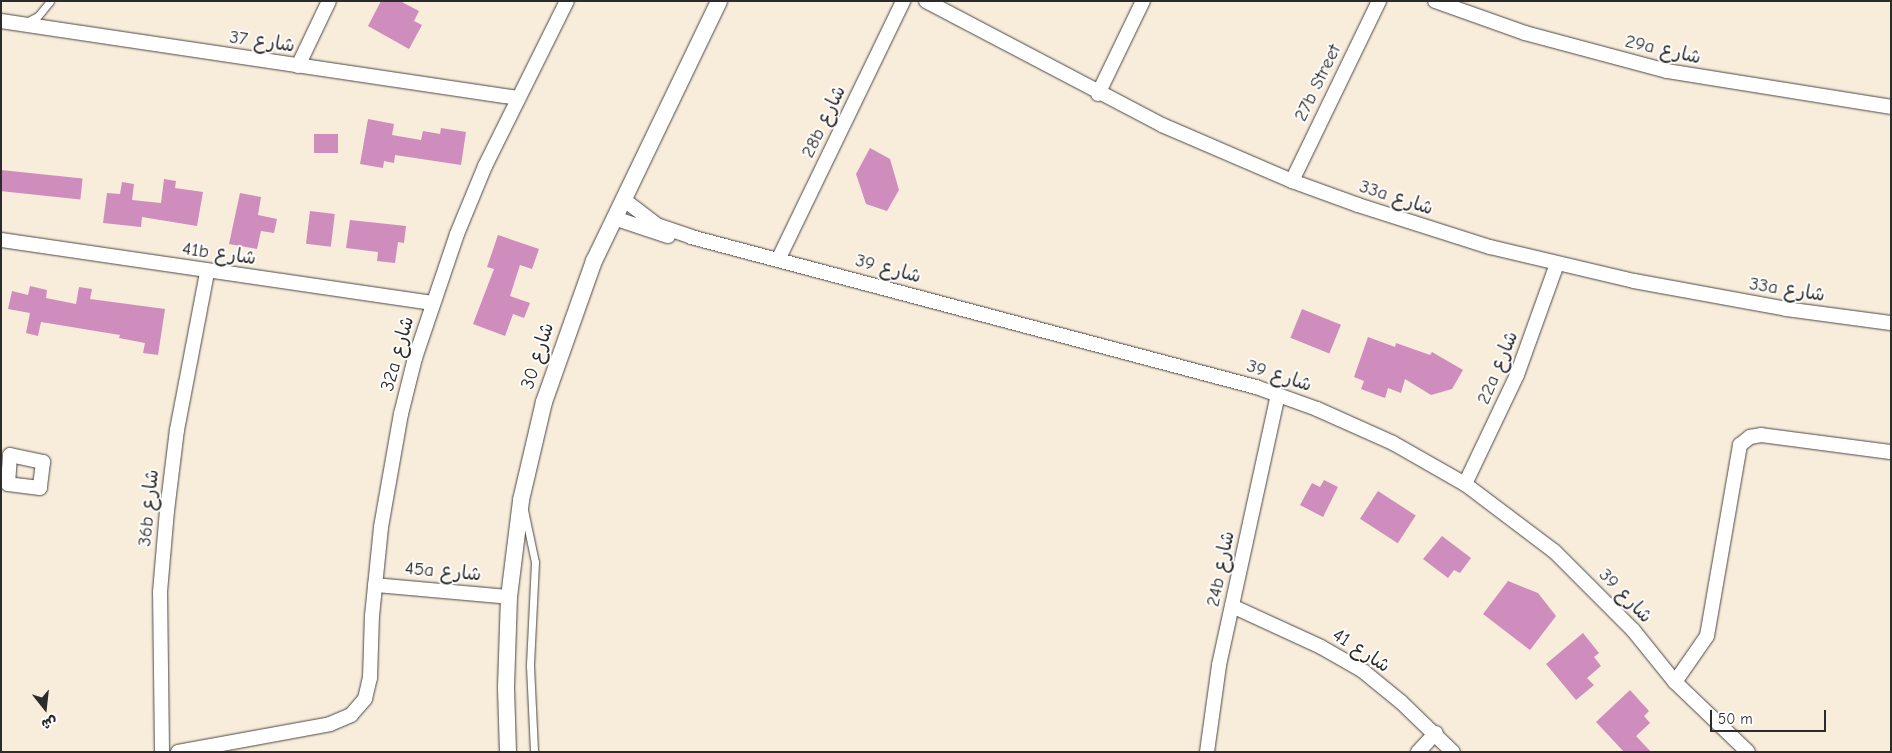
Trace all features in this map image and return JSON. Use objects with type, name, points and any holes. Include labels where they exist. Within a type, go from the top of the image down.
[{"type":"street","points":[[298,66],[329,1]]},
{"type":"street","name":"32a شارع","points":[[178,752],[330,724],[351,716],[359,708],[369,689],[375,585],[381,527],[399,424],[432,304],[482,174],[567,1]]},
{"type":"street","name":"شارع 30","points":[[508,752],[506,687],[509,597],[521,500],[559,354],[614,218],[719,1]]},
{"type":"street","name":"28b شارع","points":[[778,260],[903,1]]},
{"type":"street","name":"33a شارع","points":[[926,1],[1098,94],[1292,181],[1423,227],[1557,264],[1710,297],[1891,323]]},
{"type":"street","points":[[1098,94],[1143,1]]},
{"type":"street","name":"27b Street","points":[[1292,181],[1379,1]]},
{"type":"street","name":"29a شارع","points":[[1434,1],[1525,33],[1667,71],[1891,108]]},
{"type":"street","name":"شارع 37","points":[[1,22],[518,98]]},
{"type":"street","name":"شارع 39","points":[[623,199],[657,225],[692,237],[1278,395],[1393,443],[1465,484],[1554,552],[1632,630],[1676,682],[1748,752]]},
{"type":"street","name":"شارع 39","points":[[614,218],[660,234],[692,237]]},
{"type":"street","name":"41b شارع","points":[[1,240],[432,304]]},
{"type":"street","name":"22a شارع","points":[[1465,484],[1517,375],[1557,264]]},
{"type":"street","name":"36b شارع","points":[[162,752],[160,601],[167,511],[177,430],[207,272]]},
{"type":"street","name":"24b شارع","points":[[1207,752],[1219,665],[1278,395]]},
{"type":"street","points":[[1676,682],[1707,636],[1740,445],[1750,437],[1762,435],[1891,452]]},
{"type":"street","name":"45a شارع","points":[[375,585],[509,597]]},
{"type":"street","name":"شارع 41","points":[[1232,606],[1321,647],[1363,671],[1436,733],[1453,752]]},
{"type":"street","points":[[1418,752],[1436,733]]},
{"type":"lane","points":[[19,26],[38,16],[50,1]]},
{"type":"lane","points":[[521,500],[536,562],[530,666],[534,752]]},
{"type":"building","points":[[381,1],[400,1],[419,11],[414,21],[422,25],[409,49],[368,26]]},
{"type":"building","points":[[368,119],[394,124],[392,135],[421,140],[423,131],[440,134],[441,128],[466,132],[461,165],[395,155],[394,163],[384,161],[383,168],[360,164]]},
{"type":"building","points":[[314,134],[338,134],[338,153],[314,153]]},
{"type":"building","points":[[870,148],[890,159],[899,190],[887,211],[866,204],[856,174]]},
{"type":"building","points":[[1,170],[83,179],[80,199],[1,191]]},
{"type":"building","points":[[164,179],[176,181],[175,188],[203,192],[197,226],[142,217],[141,227],[103,223],[107,193],[120,194],[122,182],[134,184],[132,200],[161,203]]},
{"type":"building","points":[[240,193],[261,197],[258,215],[277,219],[274,233],[261,231],[257,249],[229,244]]},
{"type":"building","points":[[310,211],[335,214],[331,247],[306,244]]},
{"type":"building","points":[[350,220],[406,226],[404,243],[398,242],[395,263],[377,261],[378,252],[346,248]]},
{"type":"building","points":[[498,235],[539,249],[532,269],[520,265],[510,296],[530,303],[524,318],[513,314],[505,336],[473,324],[494,269],[487,267]]},
{"type":"building","points":[[30,286],[47,290],[46,298],[76,304],[79,287],[92,289],[90,299],[165,309],[158,355],[143,353],[145,343],[119,338],[120,335],[41,322],[38,336],[26,333],[30,313],[8,309],[12,291],[28,295]]},
{"type":"building","points":[[1302,309],[1341,325],[1329,353],[1290,338]]},
{"type":"building","points":[[1368,337],[1395,347],[1396,343],[1430,355],[1432,352],[1463,370],[1452,389],[1431,395],[1405,379],[1401,393],[1388,388],[1385,398],[1361,389],[1364,381],[1354,377]]},
{"type":"building","points":[[1324,480],[1338,487],[1323,517],[1300,505],[1312,483],[1320,487]]},
{"type":"building","points":[[1378,491],[1416,516],[1398,543],[1360,519]]},
{"type":"building","points":[[1442,536],[1471,558],[1460,573],[1454,570],[1448,578],[1423,559]]},
{"type":"building","points":[[1508,581],[1538,593],[1556,616],[1530,650],[1483,614]]},
{"type":"building","points":[[1583,633],[1599,653],[1594,657],[1601,666],[1587,678],[1594,685],[1576,700],[1546,664]]},
{"type":"building","points":[[1630,690],[1649,711],[1644,716],[1650,723],[1636,736],[1651,752],[1624,752],[1596,722]]}]
